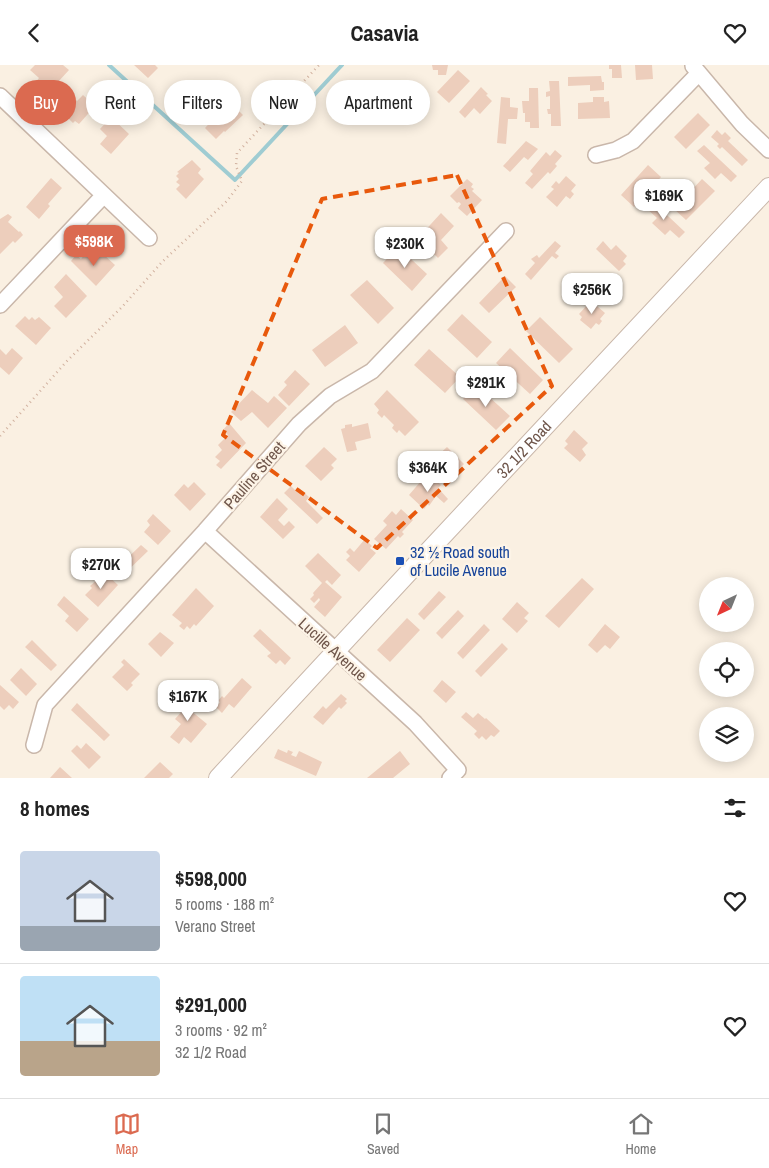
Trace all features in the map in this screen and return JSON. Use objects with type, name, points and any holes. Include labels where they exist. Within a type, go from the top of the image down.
[{"type":"street","points":[[596,155],[616,150],[633,141],[696,69],[742,124],[769,150]]},
{"type":"street","points":[[0,97],[149,238]]},
{"type":"street","name":"32 1/2 Road","points":[[218,778],[769,187]]},
{"type":"street","points":[[0,305],[104,195]]},
{"type":"street","name":"Pauline Street","points":[[34,745],[44,705],[205,531],[299,424],[330,396],[372,371],[506,231]]},
{"type":"street","name":"Lucille Avenue","points":[[205,531],[414,723],[454,774]]},
{"type":"path","points":[[0,436],[67,361],[122,307],[162,262],[227,201],[242,181],[236,166],[237,153],[319,65]]},
{"type":"highlighted area","points":[[457,175],[552,386],[377,548],[223,435],[322,199]]},
{"type":"building","points":[[35,65],[63,65],[69,70],[60,80],[37,80],[39,78],[30,70]]},
{"type":"building","points":[[134,65],[155,65],[158,68],[148,78]]},
{"type":"building","points":[[432,65],[448,65],[446,75],[438,75],[438,70],[433,70]]},
{"type":"building","points":[[609,65],[621,65],[622,78],[612,78],[612,69],[609,69]]},
{"type":"building","points":[[635,65],[652,65],[653,79],[636,80]]},
{"type":"building","points":[[458,70],[470,81],[449,103],[437,92]]},
{"type":"building","points":[[601,76],[602,82],[604,82],[604,90],[590,91],[590,85],[568,86],[568,77]]},
{"type":"building","points":[[549,81],[559,81],[561,126],[551,126],[551,114],[548,114],[547,109],[550,109],[550,96],[546,97],[546,92],[550,91]]},
{"type":"building","points":[[481,87],[492,101],[480,114],[474,108],[465,118],[459,112]]},
{"type":"building","points":[[529,88],[538,88],[539,128],[530,128],[530,122],[525,122],[522,101],[529,101]]},
{"type":"building","points":[[83,95],[86,98],[86,116],[79,124],[76,122],[76,100]]},
{"type":"building","points":[[501,97],[510,98],[510,107],[518,108],[517,119],[508,119],[506,144],[497,143]]},
{"type":"building","points":[[593,97],[604,97],[604,102],[609,101],[610,118],[578,119],[578,103],[593,102]]},
{"type":"building","points":[[698,113],[710,125],[686,149],[674,137]]},
{"type":"building","points":[[104,125],[119,125],[129,134],[111,154],[100,144],[107,136],[100,129]]},
{"type":"building","points":[[208,125],[232,125],[216,139],[205,128]]},
{"type":"building","points":[[717,130],[722,135],[725,132],[731,138],[728,141],[748,160],[742,166],[722,147],[720,149],[717,146],[719,144],[711,137]]},
{"type":"building","points":[[526,141],[538,149],[528,160],[524,157],[510,172],[503,166]]},
{"type":"building","points":[[704,145],[737,176],[731,182],[721,173],[715,179],[704,168],[710,163],[697,151]]},
{"type":"building","points":[[555,150],[562,156],[555,164],[557,166],[550,174],[548,172],[532,189],[525,183],[533,174],[530,171],[546,152],[550,156]]},
{"type":"building","points":[[192,160],[201,169],[198,173],[204,179],[186,199],[176,189],[180,185],[176,182],[179,179],[176,176],[179,173],[177,172]]},
{"type":"building","points":[[648,165],[661,177],[634,207],[621,195]]},
{"type":"building","points":[[566,176],[576,185],[571,191],[574,194],[570,199],[566,196],[557,207],[546,197],[554,189],[551,187],[556,181],[559,184]]},
{"type":"building","points":[[51,178],[62,188],[48,204],[50,206],[39,219],[26,207]]},
{"type":"building","points":[[467,179],[473,184],[471,187],[474,189],[472,191],[482,200],[467,216],[458,208],[461,204],[457,203],[450,196]]},
{"type":"building","points":[[702,179],[715,191],[686,220],[674,209]]},
{"type":"building","points":[[652,201],[685,232],[679,238],[670,230],[665,235],[652,223],[657,218],[645,207]]},
{"type":"building","points":[[441,213],[454,226],[441,240],[448,248],[438,258],[427,247],[429,244],[420,236]]},
{"type":"building","points":[[8,214],[12,217],[8,222],[23,235],[15,243],[13,241],[0,254],[0,219]]},
{"type":"building","points":[[555,241],[561,246],[555,253],[559,256],[556,259],[552,256],[531,280],[525,274],[535,263],[531,259],[537,255],[539,258]]},
{"type":"building","points":[[603,241],[611,250],[616,245],[627,256],[623,261],[626,264],[619,271],[596,249]]},
{"type":"building","points":[[398,247],[427,274],[412,291],[383,263]]},
{"type":"building","points":[[102,253],[115,265],[96,286],[71,261],[76,255],[81,259],[85,254],[94,262]]},
{"type":"building","points":[[66,274],[87,296],[66,318],[54,306],[63,297],[54,287]]},
{"type":"building","points":[[505,276],[516,287],[489,313],[479,303]]},
{"type":"building","points":[[367,280],[394,308],[378,324],[350,295]]},
{"type":"building","points":[[591,301],[605,313],[600,319],[602,321],[599,325],[596,323],[591,329],[580,320],[582,317],[579,314]]},
{"type":"building","points":[[462,314],[492,342],[477,358],[447,330]]},
{"type":"building","points":[[25,316],[29,320],[32,317],[35,320],[39,317],[51,328],[36,345],[15,326]]},
{"type":"building","points":[[540,317],[573,349],[559,363],[526,331]]},
{"type":"building","points":[[345,325],[358,343],[325,367],[312,350]]},
{"type":"building","points":[[12,348],[23,358],[9,375],[0,367],[0,349],[6,355]]},
{"type":"building","points":[[510,348],[543,380],[530,394],[496,363]]},
{"type":"building","points":[[429,349],[460,377],[445,393],[414,365]]},
{"type":"building","points":[[295,370],[310,384],[289,406],[278,395],[287,385],[284,382]]},
{"type":"building","points":[[476,385],[510,416],[496,430],[463,399]]},
{"type":"building","points":[[252,390],[268,403],[274,396],[287,408],[268,428],[252,412],[241,421],[231,412]]},
{"type":"building","points":[[387,390],[419,422],[405,436],[399,430],[397,433],[392,428],[394,425],[384,415],[382,418],[377,413],[379,410],[374,404]]},
{"type":"building","points":[[229,423],[246,443],[221,469],[216,465],[220,461],[215,457],[222,450],[218,445],[228,435],[223,430]]},
{"type":"building","points":[[368,423],[371,438],[355,442],[357,450],[347,452],[341,429],[345,428],[345,425],[352,424],[352,427]]},
{"type":"building","points":[[574,430],[588,443],[582,449],[586,455],[580,462],[564,448],[568,444],[565,441]]},
{"type":"building","points":[[324,447],[337,459],[331,465],[334,468],[321,481],[305,466]]},
{"type":"building","points":[[447,447],[464,464],[451,477],[433,460]]},
{"type":"building","points":[[435,479],[441,485],[438,488],[448,499],[444,503],[436,496],[429,506],[428,504],[424,509],[409,495],[421,481],[423,484],[427,480],[431,483]]},
{"type":"building","points":[[194,482],[206,494],[190,511],[174,495],[184,484],[188,488]]},
{"type":"building","points":[[291,486],[296,491],[299,488],[309,497],[306,501],[323,518],[317,524],[284,493]]},
{"type":"building","points":[[277,498],[288,509],[278,520],[284,526],[289,521],[295,527],[283,539],[260,517]]},
{"type":"building","points":[[401,509],[413,520],[402,532],[404,534],[400,538],[398,536],[386,549],[374,539],[387,525],[383,521],[392,511],[396,515]]},
{"type":"building","points":[[153,514],[171,531],[158,545],[144,532],[150,525],[147,521]]},
{"type":"building","points":[[365,539],[372,546],[370,548],[376,553],[359,572],[346,560],[350,556],[346,552],[350,548],[354,552]]},
{"type":"building","points":[[141,545],[148,551],[121,577],[114,571]]},
{"type":"building","points":[[318,553],[341,575],[332,585],[327,580],[325,582],[342,597],[325,617],[314,607],[320,600],[319,598],[314,603],[310,599],[322,583],[305,566]]},
{"type":"building","points":[[105,573],[118,585],[98,607],[85,595],[92,588],[90,586]]},
{"type":"building","points":[[582,578],[594,589],[559,628],[545,616]]},
{"type":"building","points":[[196,588],[214,606],[196,626],[194,624],[190,629],[187,626],[184,630],[179,626],[182,623],[172,615]]},
{"type":"building","points":[[439,591],[446,597],[424,620],[418,614]]},
{"type":"building","points":[[64,596],[89,619],[77,632],[65,621],[69,616],[57,605]]},
{"type":"building","points":[[517,602],[529,613],[524,618],[528,621],[517,633],[502,619]]},
{"type":"building","points":[[458,610],[464,616],[442,639],[436,633]]},
{"type":"building","points":[[407,618],[420,630],[390,662],[377,650]]},
{"type":"building","points":[[484,624],[490,630],[463,659],[457,653]]},
{"type":"building","points":[[605,624],[620,637],[610,649],[605,645],[597,653],[588,645]]},
{"type":"building","points":[[260,629],[291,658],[285,665],[280,660],[276,664],[267,656],[271,653],[253,636]]},
{"type":"building","points":[[160,632],[174,643],[161,657],[148,644]]},
{"type":"building","points":[[32,640],[57,665],[51,671],[25,647]]},
{"type":"building","points":[[502,643],[508,649],[481,677],[475,671]]},
{"type":"building","points":[[124,659],[140,674],[131,683],[133,685],[127,691],[112,677],[124,665],[121,662]]},
{"type":"building","points":[[21,668],[37,684],[26,696],[10,680]]},
{"type":"building","points":[[242,678],[252,687],[234,708],[229,704],[222,713],[216,707],[220,702],[218,701],[222,696],[224,698]]},
{"type":"building","points":[[442,680],[456,692],[446,703],[433,691]]},
{"type":"building","points":[[0,685],[19,702],[13,709],[9,705],[4,710],[0,706]]},
{"type":"building","points":[[186,693],[196,703],[190,710],[207,724],[191,743],[184,737],[179,744],[170,737],[181,724],[175,719],[184,709],[177,703]]},
{"type":"building","points":[[341,694],[347,699],[345,701],[347,703],[341,709],[339,707],[323,725],[313,717],[323,706],[326,709]]},
{"type":"building","points":[[77,703],[110,735],[104,741],[71,710]]},
{"type":"building","points":[[466,712],[473,718],[478,713],[500,731],[494,737],[491,735],[486,740],[482,736],[479,739],[474,734],[477,731],[461,717]]},
{"type":"building","points":[[86,743],[101,757],[89,769],[71,751],[77,745],[81,749]]},
{"type":"building","points":[[278,749],[287,753],[288,750],[293,752],[291,755],[296,757],[299,751],[322,762],[316,776],[274,758]]},
{"type":"building","points":[[400,751],[410,764],[393,778],[367,778]]},
{"type":"building","points":[[160,762],[173,774],[169,778],[144,778]]},
{"type":"building","points":[[60,767],[72,778],[50,778]]},
{"type":"waterway","points":[[109,65],[235,180],[342,65]]},
{"type":"place","name":"32 ½ Road south of Lucile Avenue","points":[[400,561]]}]
